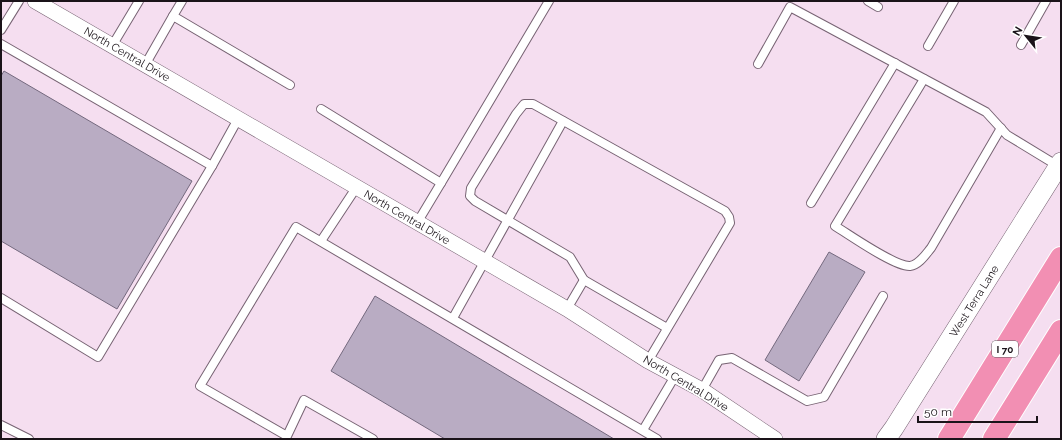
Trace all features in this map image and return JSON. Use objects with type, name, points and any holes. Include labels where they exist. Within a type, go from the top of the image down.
[{"type":"highway","name":"I 70","points":[[949,439],[1061,258]]},
{"type":"highway","points":[[994,439],[1061,331]]},
{"type":"street","name":"North Central Drive","points":[[35,1],[567,309],[648,360],[702,390],[775,439]]},
{"type":"street","name":"West Terra Lane","points":[[886,439],[1060,164]]},
{"type":"lane","points":[[1,30],[19,1]]},
{"type":"lane","points":[[112,46],[139,1]]},
{"type":"lane","points":[[145,65],[182,1]]},
{"type":"lane","points":[[417,223],[549,1]]},
{"type":"lane","points":[[868,1],[878,7]]},
{"type":"lane","points":[[928,46],[954,1]]},
{"type":"lane","points":[[1021,44],[1046,1]]},
{"type":"lane","points":[[758,64],[790,7],[986,112],[1007,135],[1060,164]]},
{"type":"lane","points":[[173,16],[290,85]]},
{"type":"lane","points":[[1,44],[212,166]]},
{"type":"lane","points":[[811,203],[895,63]]},
{"type":"lane","points":[[924,79],[835,226],[899,265],[912,266],[931,248],[1001,128]]},
{"type":"lane","points":[[648,360],[730,223],[729,217],[725,211],[563,121],[532,104],[524,104],[516,114],[471,188],[470,196],[475,201],[570,257],[584,280],[667,328]]},
{"type":"lane","points":[[321,109],[441,183]]},
{"type":"lane","points":[[1,298],[98,357],[212,166],[238,119]]},
{"type":"lane","points":[[453,318],[509,221],[563,121]]},
{"type":"lane","points":[[321,241],[356,188]]},
{"type":"lane","points":[[373,439],[304,400],[287,436],[200,386],[296,227],[657,439]]},
{"type":"lane","points":[[567,309],[584,280]]},
{"type":"lane","points":[[702,390],[719,360],[732,358],[807,401],[824,398],[882,296]]},
{"type":"lane","points":[[643,430],[675,376]]},
{"type":"lane","points":[[1,424],[29,439]]},
{"type":"building","points":[[4,71],[192,181],[117,309],[1,241],[1,76]]},
{"type":"building","points":[[829,252],[865,272],[799,381],[765,360]]},
{"type":"building","points":[[375,296],[614,439],[445,439],[331,371]]}]
